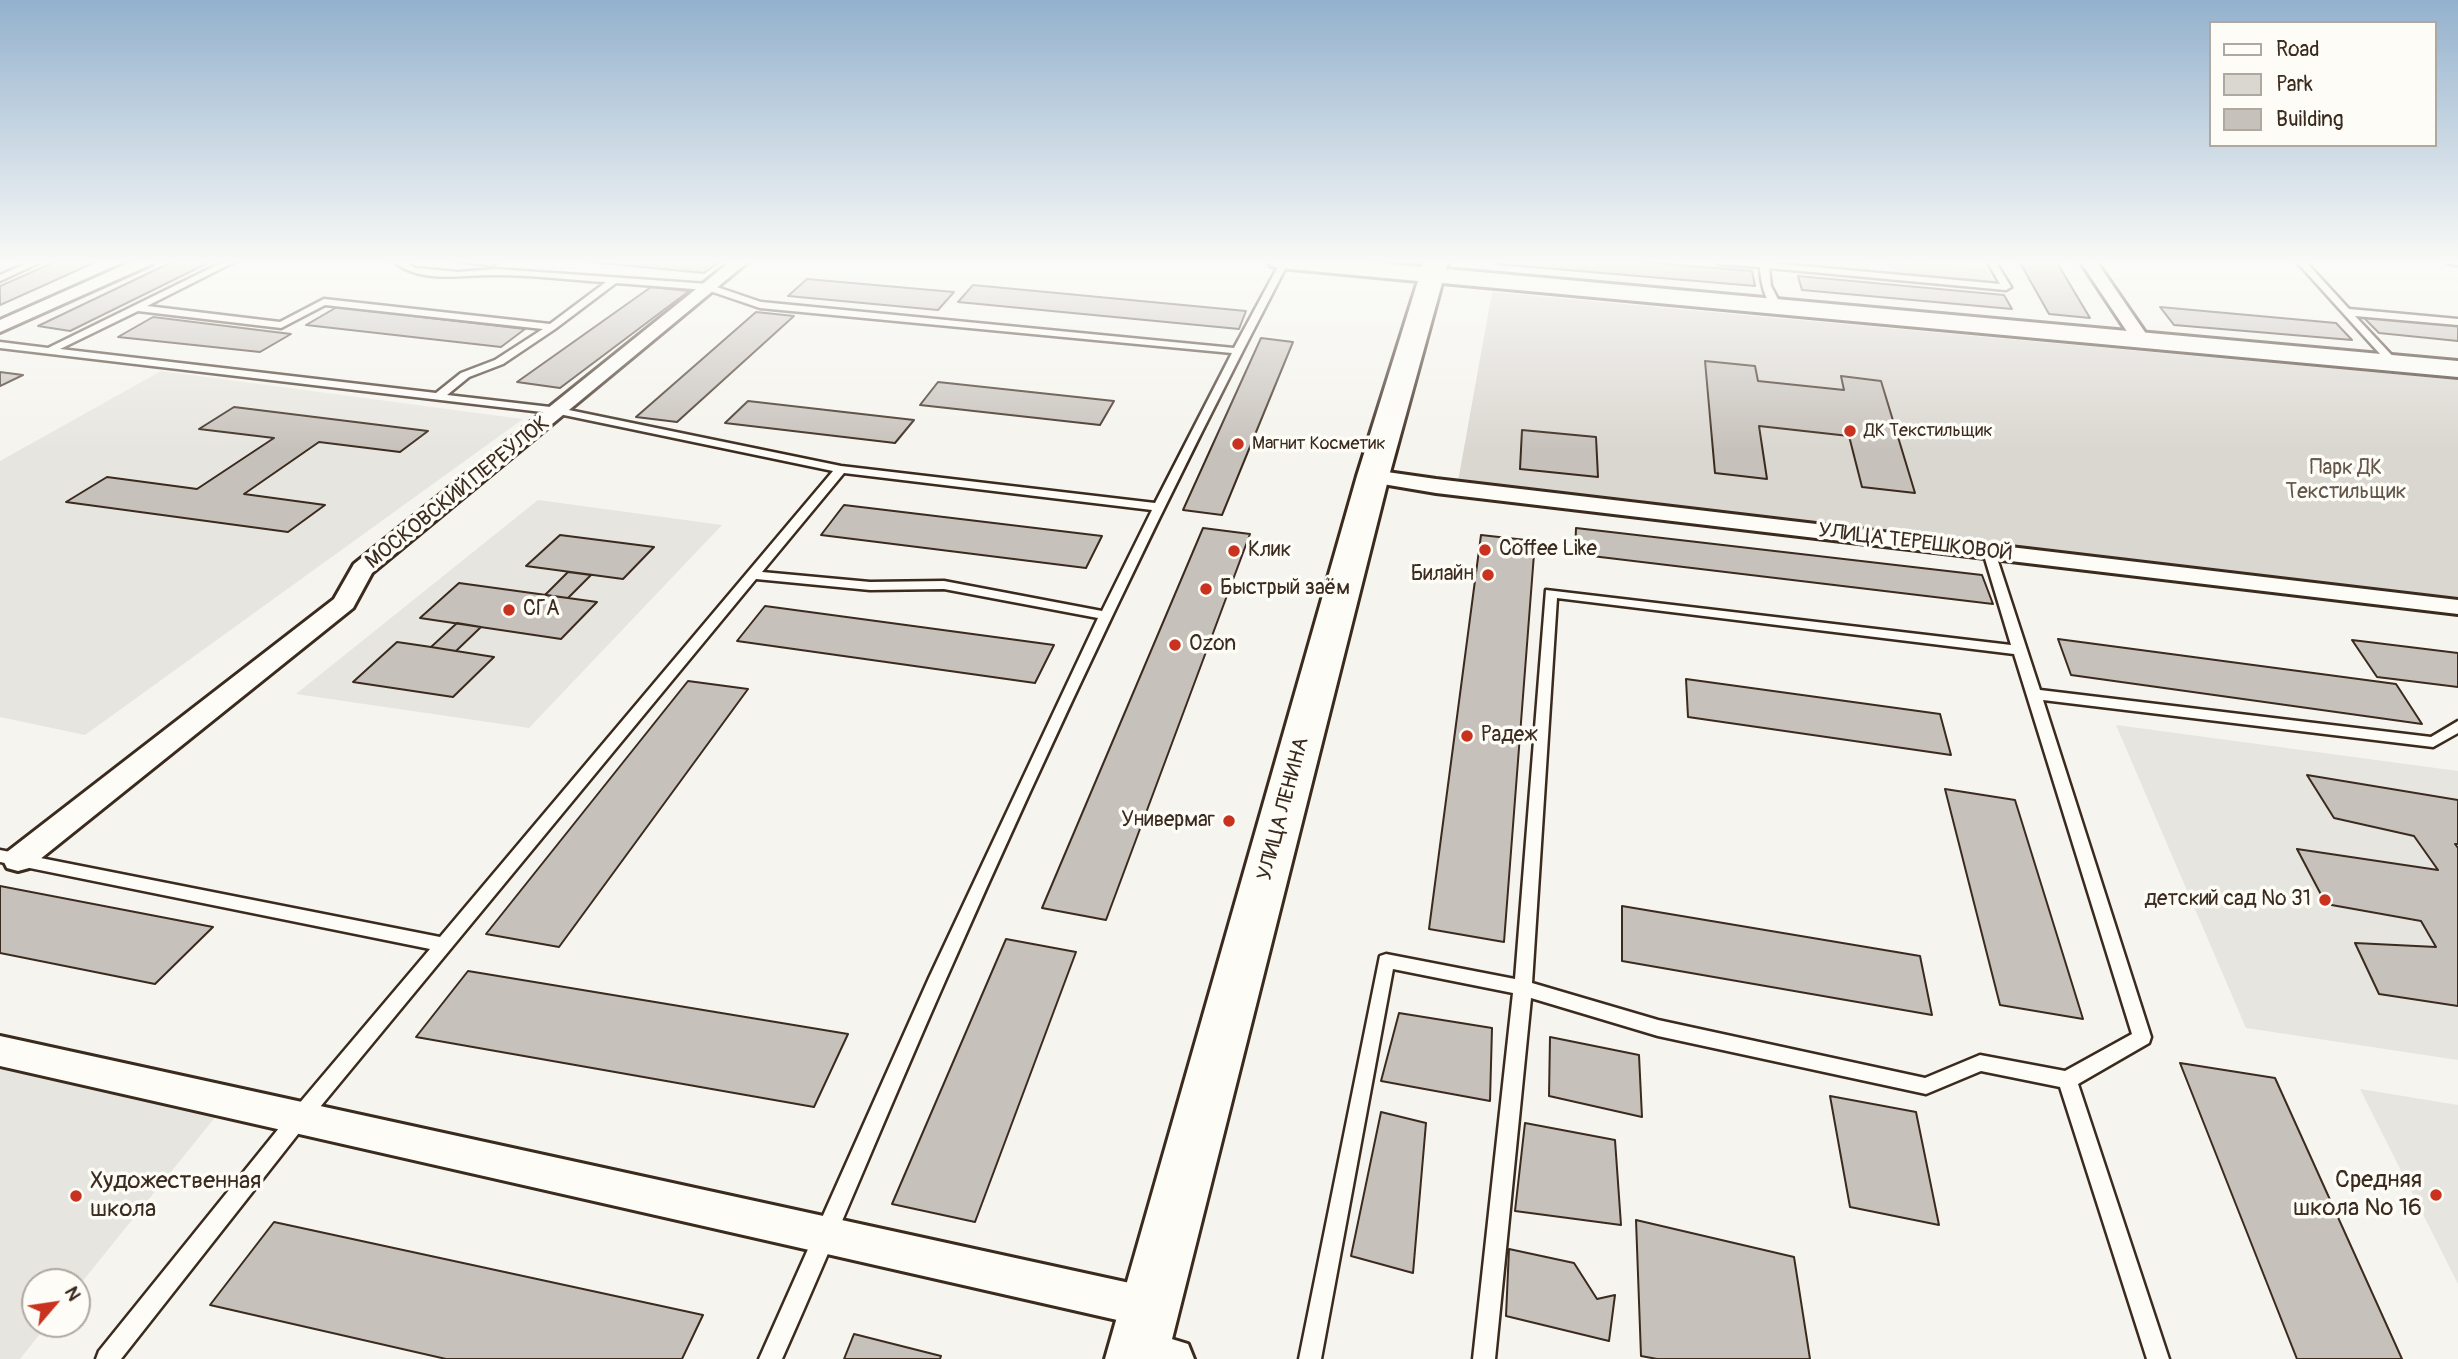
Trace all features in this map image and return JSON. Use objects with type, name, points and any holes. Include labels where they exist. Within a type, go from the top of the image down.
[{"type":"street","name":"МОСКОВСКИЙ ПЕРЕУЛОК","points":[[9,858],[344,603],[362,569],[663,324]]},
{"type":"street","name":"УЛИЦА ЛЕНИНА","points":[[1150,1356],[1148,1307],[1373,476],[1417,324]]},
{"type":"street","points":[[1964,324],[2458,369]]},
{"type":"street","points":[[2131,324],[2142,341]]},
{"type":"street","name":"УЛИЦА ТЕРЕШКОВОЙ","points":[[1373,476],[1450,488],[2458,607]]},
{"type":"street","points":[[0,1051],[1148,1307]]},
{"type":"lane","points":[[50,351],[104,324]]},
{"type":"lane","points":[[528,324],[552,327]]},
{"type":"lane","points":[[438,397],[465,375],[499,362],[555,324]]},
{"type":"lane","points":[[961,324],[1237,351]]},
{"type":"lane","points":[[770,1359],[827,1236],[961,926],[1158,507],[1251,324]]},
{"type":"lane","points":[[2358,324],[2394,363]]},
{"type":"lane","points":[[0,345],[559,411],[841,469],[1158,507]]},
{"type":"lane","points":[[107,1359],[299,1118],[841,469]]},
{"type":"lane","points":[[1310,1359],[1386,961],[1523,988],[1658,1028],[1926,1086],[1979,1063],[2067,1080],[2142,1037],[1989,552]]},
{"type":"lane","points":[[753,575],[870,586],[944,585],[1107,616]]},
{"type":"lane","points":[[1485,1359],[1523,988],[1550,593],[2020,650]]},
{"type":"lane","points":[[2034,694],[2432,742],[2458,726]]},
{"type":"lane","points":[[9,858],[444,945]]},
{"type":"lane","points":[[2067,1080],[2158,1359]]},
{"type":"shaded area","points":[[161,371],[523,419],[85,735],[0,717],[0,461]]},
{"type":"shaded area","points":[[538,500],[722,525],[529,728],[296,694]]},
{"type":"shaded area","name":"детский сад № 31","points":[[2116,725],[2458,771],[2458,1060],[2246,1028]]},
{"type":"shaded area","name":"Художественная школа","points":[[0,1063],[221,1110],[91,1271],[91,1268],[21,1268],[21,1338],[37,1338],[20,1359],[0,1359]]},
{"type":"shaded area","name":"Средняя школа № 16","points":[[2360,1089],[2458,1105],[2458,1284]]},
{"type":"green space","name":"Парк ДК Текстильщик","points":[[1486,324],[1848,324],[2458,380],[2458,605],[1457,487]]},
{"type":"building","points":[[41,324],[83,324],[70,331],[38,326]]},
{"type":"building","points":[[140,324],[213,324],[291,334],[260,352],[118,337]]},
{"type":"building","points":[[486,324],[525,329],[501,347],[306,325]]},
{"type":"building","points":[[598,324],[645,324],[560,388],[517,382]]},
{"type":"building","points":[[742,324],[785,324],[677,422],[636,417]]},
{"type":"building","points":[[1191,324],[1241,324],[1239,329]]},
{"type":"building","points":[[2337,324],[2352,340],[2174,325]]},
{"type":"building","points":[[2370,324],[2458,325],[2458,341],[2379,333]]},
{"type":"building","points":[[1261,338],[1293,342],[1222,515],[1183,510]]},
{"type":"building","name":"ДК Текстильщик","points":[[1705,361],[1755,366],[1758,381],[1844,390],[1841,376],[1881,381],[1915,493],[1862,487],[1849,436],[1759,426],[1767,479],[1715,473]]},
{"type":"building","points":[[0,372],[23,375],[0,386]]},
{"type":"building","points":[[938,382],[1114,401],[1100,425],[920,405]]},
{"type":"building","points":[[748,401],[914,420],[895,443],[725,423]]},
{"type":"building","points":[[234,407],[428,431],[400,452],[319,442],[244,494],[325,505],[288,532],[66,502],[107,477],[197,489],[274,438],[199,429]]},
{"type":"building","points":[[1522,430],[1596,437],[1598,477],[1520,469]]},
{"type":"building","points":[[844,505],[1102,536],[1086,568],[821,535]]},
{"type":"building","points":[[1203,528],[1250,534],[1106,920],[1042,908]]},
{"type":"building","points":[[1576,528],[1982,575],[1993,604],[1575,554]]},
{"type":"building","points":[[560,535],[654,547],[623,579],[526,566]]},
{"type":"building","points":[[1481,535],[1535,541],[1504,942],[1429,929]]},
{"type":"building","points":[[568,572],[591,575],[568,598],[545,595]]},
{"type":"building","name":"СГА","points":[[459,583],[597,602],[561,639],[420,618]]},
{"type":"building","points":[[765,606],[1054,645],[1035,683],[737,641]]},
{"type":"building","points":[[457,623],[481,627],[456,651],[431,647]]},
{"type":"building","points":[[2058,639],[2396,684],[2422,724],[2071,675]]},
{"type":"building","points":[[2352,640],[2458,653],[2458,687],[2377,677]]},
{"type":"building","points":[[397,642],[494,657],[453,697],[353,682]]},
{"type":"building","points":[[1686,679],[1940,714],[1951,755],[1688,717]]},
{"type":"building","points":[[688,681],[748,689],[559,947],[486,934]]},
{"type":"building","name":"детский сад № 31","points":[[2307,775],[2458,800],[2458,844],[2455,844],[2458,848],[2458,1006],[2379,994],[2355,943],[2436,947],[2421,921],[2326,904],[2297,849],[2438,870],[2414,836],[2334,818]]},
{"type":"building","points":[[1945,789],[2015,800],[2083,1019],[2000,1005]]},
{"type":"building","points":[[0,886],[213,927],[155,984],[0,953]]},
{"type":"building","points":[[1622,906],[1920,956],[1932,1015],[1622,961]]},
{"type":"building","points":[[1006,939],[1076,952],[975,1222],[892,1204]]},
{"type":"building","points":[[468,971],[848,1034],[814,1107],[416,1037]]},
{"type":"building","points":[[1399,1013],[1492,1028],[1490,1101],[1381,1081]]},
{"type":"building","points":[[1550,1037],[1639,1055],[1642,1117],[1549,1096]]},
{"type":"building","points":[[2180,1063],[2275,1078],[2402,1359],[2297,1359]]},
{"type":"building","points":[[1830,1096],[1916,1112],[1939,1225],[1850,1207]]},
{"type":"building","points":[[1381,1112],[1426,1123],[1413,1273],[1351,1256]]},
{"type":"building","points":[[1525,1123],[1615,1140],[1621,1225],[1515,1211]]},
{"type":"building","points":[[1636,1220],[1794,1257],[1810,1359],[1657,1359],[1641,1356]]},
{"type":"building","points":[[274,1222],[703,1315],[682,1359],[446,1359],[210,1305]]},
{"type":"building","points":[[1509,1249],[1574,1263],[1597,1299],[1615,1295],[1609,1341],[1506,1316]]},
{"type":"building","points":[[854,1334],[941,1356],[940,1359],[844,1359]]},
{"type":"place","name":"ДК Текстильщик","points":[[1850,431]]},
{"type":"place","name":"Магнит Косметик","points":[[1238,444]]},
{"type":"place","name":"Coffee Like","points":[[1485,550]]},
{"type":"place","name":"Клик","points":[[1234,551]]},
{"type":"place","name":"Билайн","points":[[1488,575]]},
{"type":"place","name":"Быстрый заём","points":[[1206,589]]},
{"type":"place","name":"СГА","points":[[509,610]]},
{"type":"place","name":"Ozon","points":[[1175,645]]},
{"type":"place","name":"Радеж","points":[[1467,736]]},
{"type":"place","name":"Универмаг","points":[[1229,821]]},
{"type":"place","name":"детский сад № 31","points":[[2325,900]]},
{"type":"place","name":"Средняя школа № 16","points":[[2436,1195]]},
{"type":"place","name":"Художественная школа","points":[[76,1196]]}]
